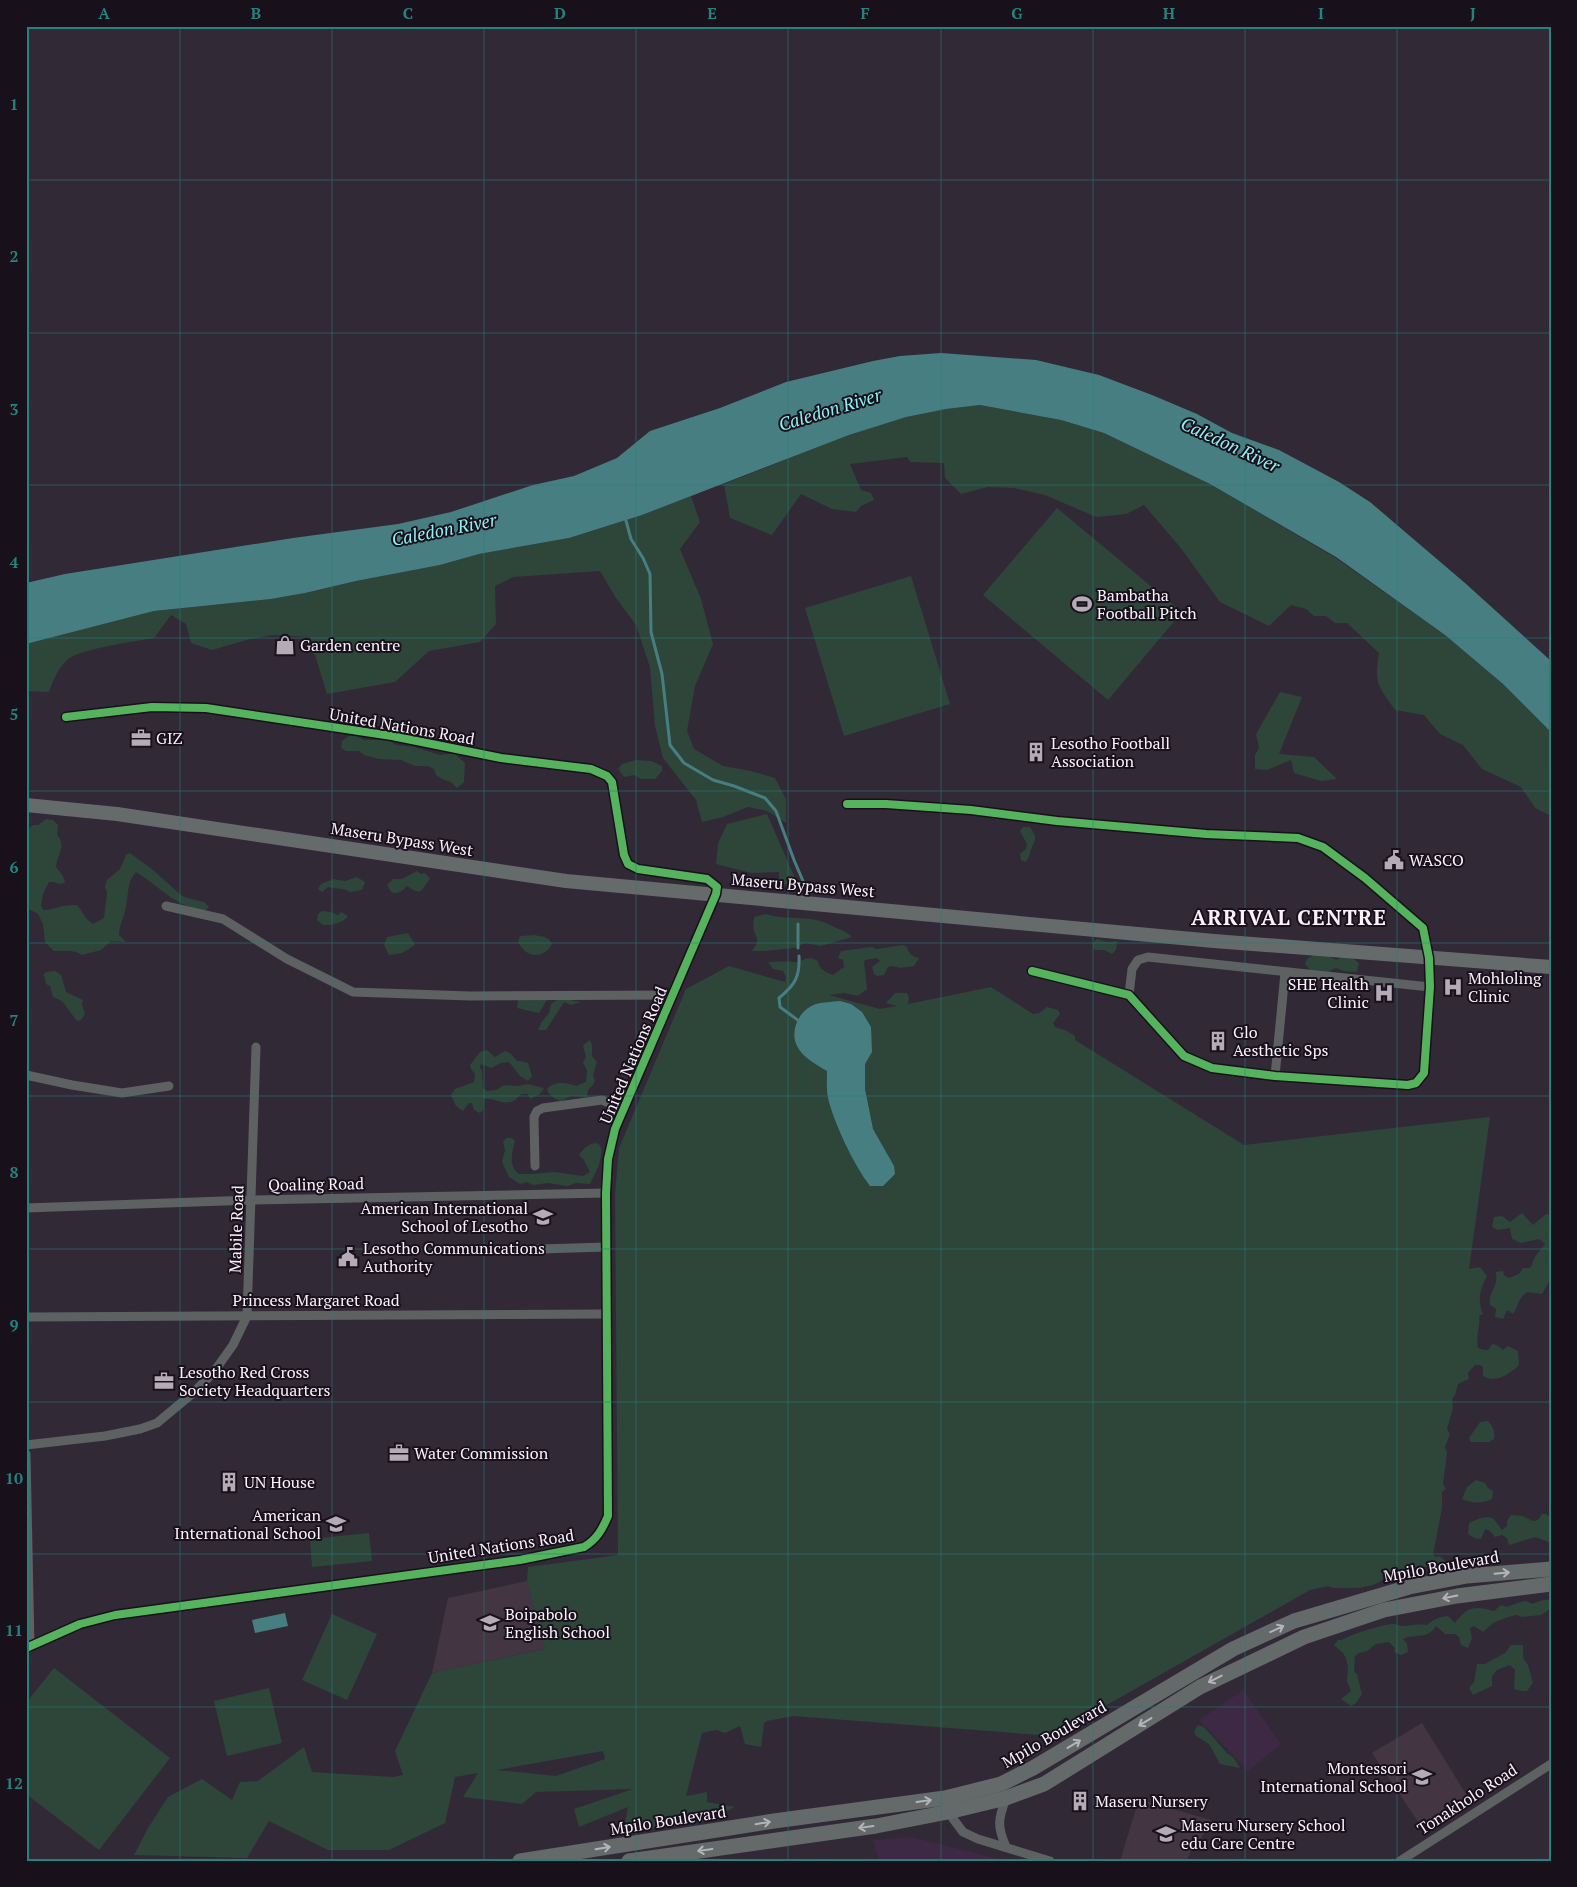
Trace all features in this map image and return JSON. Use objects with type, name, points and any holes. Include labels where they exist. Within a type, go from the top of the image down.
[{"type":"highway","name":"Mpilo Boulevard","points":[[629,1861],[876,1826],[947,1805],[1001,1784],[1033,1768],[1233,1649],[1294,1621],[1409,1586],[1467,1576],[1551,1569]]},
{"type":"highway","name":"Mpilo Boulevard","points":[[520,1861],[774,1821],[1006,1798],[1044,1784],[1200,1687],[1304,1637],[1384,1610],[1457,1596],[1551,1584]]},
{"type":"main road","name":"Maseru Bypass West","points":[[26,805],[117,814],[566,881],[1194,939],[1551,967]]},
{"type":"street","name":"United Nations Road","points":[[28,1647],[80,1624],[115,1615],[512,1561],[584,1547],[593,1541],[601,1532],[608,1516],[606,1193],[608,1159],[615,1129],[716,894],[717,887],[707,878],[638,869],[628,864],[619,831],[612,782],[608,776],[591,769],[501,758],[392,736],[206,708],[152,707],[66,717]]},
{"type":"street","points":[[846,804],[970,810],[1057,822],[1206,834],[1298,838],[1323,848],[1365,878],[1424,928],[1430,987],[1424,1073],[1416,1083],[1408,1085],[1275,1076],[1212,1068],[1184,1056],[1129,995],[1032,971]]},
{"type":"street","points":[[166,906],[223,919],[287,959],[353,992],[470,996],[673,995]]},
{"type":"street","points":[[1129,995],[1132,969],[1138,960],[1148,958],[1430,987]]},
{"type":"street","points":[[1275,1076],[1285,973]]},
{"type":"street","name":"Mabile Road","points":[[26,1445],[105,1436],[157,1424],[187,1399],[213,1373],[233,1345],[247,1316],[256,1047]]},
{"type":"street","points":[[26,1075],[122,1093],[169,1086]]},
{"type":"street","points":[[535,1166],[534,1117],[537,1111],[543,1108],[602,1100],[624,1109]]},
{"type":"street","name":"Qoaling Road","points":[[26,1208],[252,1200],[606,1193]]},
{"type":"street","points":[[506,1250],[606,1247]]},
{"type":"street","name":"Princess Margaret Road","points":[[26,1317],[607,1314]]},
{"type":"street","points":[[26,1454],[28,1647]]},
{"type":"street","name":"Tonakholo Road","points":[[1400,1861],[1551,1764]]},
{"type":"street","points":[[1006,1798],[998,1820],[999,1832],[1006,1848]]},
{"type":"street","points":[[947,1805],[963,1832],[978,1839],[1050,1861]]},
{"type":"shaded area","points":[[980,405],[1061,420],[1104,433],[1210,484],[1336,558],[1445,635],[1503,684],[1551,732],[1551,816],[1535,808],[1521,787],[1482,769],[1463,745],[1440,734],[1424,715],[1395,710],[1381,689],[1377,679],[1379,653],[1347,623],[1335,623],[1326,616],[1314,616],[1306,609],[1291,605],[1269,626],[1220,602],[1180,547],[1144,505],[1126,514],[1096,517],[1045,495],[1014,488],[988,487],[961,494],[945,478],[944,463],[910,462],[907,457],[850,464],[861,490],[871,493],[874,500],[861,506],[856,512],[832,509],[801,494],[772,535],[730,518],[724,484],[881,424],[932,411]]},
{"type":"shaded area","points":[[691,496],[700,522],[680,549],[701,599],[713,644],[695,686],[687,731],[694,749],[723,766],[775,778],[786,799],[786,823],[767,811],[748,807],[723,817],[702,822],[696,800],[663,758],[655,726],[650,667],[636,625],[616,598],[600,571],[513,577],[495,586],[496,624],[480,642],[429,651],[395,682],[327,694],[315,655],[308,649],[310,637],[273,635],[250,639],[212,650],[191,643],[186,624],[171,615],[154,638],[109,646],[75,655],[61,666],[49,692],[26,691],[26,644],[154,611],[271,599],[440,565],[479,554],[569,538],[642,515]]},
{"type":"shaded area","name":"Bambatha Football Pitch","points":[[1057,508],[1182,612],[1108,700],[983,595]]},
{"type":"shaded area","points":[[911,576],[950,704],[844,736],[805,608]]},
{"type":"shaded area","points":[[1280,692],[1302,697],[1279,754],[1314,757],[1337,779],[1321,781],[1294,773],[1291,760],[1267,770],[1255,769],[1255,755],[1259,748],[1256,734]]},
{"type":"shaded area","points":[[349,736],[357,736],[364,740],[389,740],[396,745],[414,747],[440,755],[454,753],[465,763],[464,782],[457,788],[451,782],[436,775],[434,769],[428,766],[415,766],[401,760],[379,759],[364,755],[359,751],[346,751],[341,748],[342,741]]},
{"type":"shaded area","points":[[636,760],[651,761],[662,766],[662,771],[655,779],[641,779],[634,775],[624,777],[618,769],[622,764]]},
{"type":"shaded area","points":[[767,814],[798,885],[779,884],[779,872],[751,873],[716,864],[718,843],[727,824]]},
{"type":"shaded area","points":[[46,819],[53,820],[58,825],[57,835],[61,843],[61,851],[56,867],[63,876],[65,883],[49,882],[43,894],[41,905],[43,910],[77,905],[93,924],[104,918],[107,893],[105,886],[107,880],[120,869],[126,855],[130,853],[153,870],[182,896],[204,902],[209,907],[205,911],[186,906],[136,872],[129,885],[119,932],[119,935],[126,942],[111,941],[101,950],[82,955],[72,951],[54,951],[45,942],[43,924],[38,914],[29,909],[26,911],[26,831],[33,825],[38,825]]},
{"type":"shaded area","points":[[1023,827],[1030,827],[1035,837],[1029,857],[1025,862],[1021,860],[1020,854],[1026,849],[1027,844],[1020,831]]},
{"type":"shaded area","points":[[417,871],[421,874],[425,873],[430,879],[422,890],[418,892],[407,886],[400,892],[391,892],[387,885],[393,879],[402,879]]},
{"type":"shaded area","points":[[357,877],[365,882],[362,890],[350,892],[328,887],[322,892],[318,889],[321,884],[333,879],[345,881]]},
{"type":"shaded area","points":[[322,911],[338,915],[341,912],[348,916],[340,922],[323,925],[317,920],[318,914]]},
{"type":"shaded area","points":[[766,914],[824,922],[852,937],[821,946],[805,943],[794,948],[752,951],[757,941],[754,917]]},
{"type":"shaded area","points":[[408,933],[415,945],[402,953],[389,955],[384,945],[387,937]]},
{"type":"shaded area","points":[[535,935],[547,938],[552,944],[544,953],[539,955],[530,954],[525,951],[518,942],[520,936]]},
{"type":"shaded area","points":[[1097,939],[1107,942],[1117,941],[1116,950],[1112,954],[1104,950],[1095,950],[1093,943]]},
{"type":"shaded area","points":[[903,945],[907,947],[911,954],[919,958],[914,966],[888,967],[884,975],[877,976],[874,974],[872,967],[880,961],[877,958],[865,960],[867,989],[858,996],[844,993],[829,995],[880,1009],[897,1006],[886,1003],[895,993],[907,993],[909,998],[908,1004],[991,987],[1033,1014],[1039,1013],[1047,1007],[1058,1010],[1060,1014],[1053,1023],[1055,1027],[1067,1031],[1075,1036],[1075,1040],[1244,1145],[1490,1117],[1469,1269],[1480,1267],[1487,1276],[1480,1295],[1483,1314],[1479,1316],[1477,1343],[1478,1348],[1484,1350],[1488,1350],[1492,1344],[1497,1345],[1503,1350],[1508,1346],[1518,1351],[1519,1365],[1507,1375],[1492,1379],[1483,1376],[1483,1367],[1475,1365],[1468,1373],[1469,1379],[1458,1384],[1452,1399],[1453,1408],[1447,1429],[1450,1434],[1445,1447],[1447,1453],[1443,1484],[1446,1489],[1442,1492],[1442,1508],[1433,1555],[1436,1557],[1440,1556],[1446,1562],[1443,1566],[1433,1570],[1430,1566],[1382,1575],[1383,1579],[1378,1583],[1366,1587],[1333,1588],[1328,1586],[1310,1590],[1052,1736],[793,1716],[764,1723],[761,1747],[745,1744],[740,1726],[725,1733],[716,1730],[702,1733],[686,1796],[707,1792],[707,1802],[735,1807],[703,1822],[642,1830],[624,1828],[628,1807],[579,1827],[574,1809],[633,1789],[536,1792],[522,1804],[463,1797],[478,1773],[455,1777],[445,1823],[389,1850],[328,1850],[269,1821],[247,1858],[134,1855],[148,1828],[168,1797],[202,1779],[232,1800],[240,1782],[258,1781],[304,1747],[312,1772],[393,1777],[403,1775],[395,1751],[432,1673],[545,1649],[527,1581],[528,1567],[618,1555],[615,1195],[619,1148],[686,989],[729,966],[785,982],[786,977],[783,971],[773,969],[768,962],[797,962],[811,958],[818,961],[823,970],[833,975],[844,967],[843,960],[838,958],[841,951],[871,947],[877,949]],"holes":[[[603,1751],[605,1759],[556,1776],[497,1770]]]},
{"type":"shaded area","points":[[1321,952],[1336,960],[1343,956],[1351,957],[1359,963],[1357,972],[1343,971],[1336,968],[1322,975],[1313,972],[1305,963],[1308,958]]},
{"type":"shaded area","points":[[55,971],[61,975],[66,992],[83,1000],[82,1005],[85,1014],[81,1020],[77,1021],[62,1001],[53,997],[50,986],[46,984],[43,975],[46,972]]},
{"type":"shaded area","points":[[526,997],[547,1000],[539,1013],[517,1008],[518,1000]]},
{"type":"shaded area","points":[[560,998],[581,1002],[571,1005],[564,1002],[546,1030],[538,1030],[549,1013],[551,1004]]},
{"type":"shaded area","points":[[590,1040],[592,1056],[597,1062],[593,1075],[595,1081],[588,1090],[587,1097],[571,1096],[561,1101],[554,1098],[547,1089],[556,1083],[576,1086],[586,1082],[587,1070],[583,1063],[586,1057],[583,1045]]},
{"type":"shaded area","points":[[487,1050],[495,1057],[505,1051],[510,1053],[517,1061],[528,1063],[532,1076],[528,1081],[520,1076],[509,1062],[501,1063],[491,1068],[481,1064],[483,1088],[487,1091],[496,1090],[504,1085],[518,1086],[528,1084],[544,1088],[540,1094],[530,1099],[528,1094],[522,1094],[516,1100],[509,1102],[484,1099],[483,1110],[480,1113],[474,1110],[472,1103],[469,1103],[463,1111],[456,1106],[451,1095],[455,1089],[474,1082],[475,1074],[470,1065],[480,1052]]},
{"type":"shaded area","points":[[506,1138],[512,1138],[515,1141],[512,1163],[519,1174],[554,1172],[583,1176],[590,1172],[579,1155],[586,1147],[594,1143],[600,1145],[601,1149],[598,1167],[590,1184],[576,1183],[567,1186],[548,1183],[533,1185],[527,1182],[520,1184],[509,1177],[502,1162],[505,1150],[503,1142]]},
{"type":"shaded area","points":[[1522,1213],[1533,1225],[1546,1214],[1551,1215],[1551,1253],[1548,1256],[1551,1259],[1551,1278],[1542,1294],[1527,1292],[1520,1300],[1513,1314],[1507,1310],[1503,1319],[1495,1317],[1496,1309],[1490,1305],[1490,1297],[1496,1282],[1496,1272],[1503,1271],[1504,1275],[1509,1278],[1519,1274],[1523,1268],[1530,1268],[1535,1257],[1545,1244],[1539,1239],[1521,1243],[1512,1239],[1510,1228],[1498,1230],[1492,1227],[1494,1217],[1502,1216],[1510,1222]]},
{"type":"shaded area","points":[[1488,1421],[1493,1429],[1494,1439],[1489,1442],[1471,1442],[1469,1438],[1480,1422]]},
{"type":"shaded area","points":[[1476,1480],[1485,1483],[1493,1491],[1492,1499],[1477,1502],[1462,1499],[1467,1487]]},
{"type":"shaded area","points":[[1542,1514],[1546,1514],[1551,1518],[1551,1542],[1535,1537],[1509,1545],[1507,1538],[1502,1535],[1495,1537],[1490,1531],[1485,1529],[1481,1539],[1474,1538],[1468,1534],[1469,1523],[1481,1518],[1493,1518],[1502,1530],[1507,1526],[1507,1521],[1511,1515],[1522,1516],[1533,1521],[1538,1520]]},
{"type":"shaded area","points":[[369,1533],[372,1561],[312,1567],[310,1539]]},
{"type":"shaded area","name":"Boipabolo English School","points":[[527,1581],[545,1649],[432,1673],[448,1598]]},
{"type":"shaded area","points":[[1543,1600],[1551,1600],[1551,1608],[1541,1615],[1522,1617],[1516,1615],[1508,1617],[1493,1623],[1483,1632],[1474,1626],[1470,1628],[1472,1638],[1468,1648],[1461,1645],[1459,1637],[1455,1634],[1445,1634],[1436,1626],[1425,1635],[1403,1639],[1407,1644],[1408,1652],[1401,1655],[1394,1652],[1395,1648],[1389,1642],[1376,1644],[1367,1651],[1355,1656],[1354,1672],[1357,1674],[1362,1694],[1356,1703],[1351,1706],[1341,1699],[1351,1691],[1347,1681],[1348,1668],[1346,1658],[1334,1645],[1338,1640],[1388,1624],[1404,1626],[1427,1625],[1432,1621],[1448,1616],[1455,1623],[1468,1610],[1481,1608],[1494,1611],[1501,1605],[1507,1607],[1526,1601],[1532,1604]]},
{"type":"shaded area","points":[[332,1614],[377,1634],[347,1700],[302,1680]]},
{"type":"shaded area","points":[[1511,1645],[1523,1645],[1523,1658],[1528,1665],[1533,1683],[1527,1691],[1514,1689],[1515,1670],[1510,1665],[1497,1670],[1492,1676],[1492,1686],[1473,1695],[1469,1688],[1474,1682],[1477,1664],[1485,1664],[1505,1653]]},
{"type":"shaded area","points":[[54,1668],[170,1758],[99,1850],[26,1794],[26,1703]]},
{"type":"shaded area","points":[[269,1688],[282,1743],[227,1756],[214,1701]]},
{"type":"shaded area","points":[[1243,1690],[1281,1744],[1248,1771],[1199,1720]]},
{"type":"shaded area","name":"Montessori International School","points":[[1422,1723],[1469,1799],[1423,1829],[1372,1753]]},
{"type":"shaded area","points":[[1198,1725],[1204,1727],[1227,1753],[1234,1758],[1240,1768],[1220,1764],[1209,1744],[1196,1736],[1194,1731]]},
{"type":"shaded area","name":"Maseru Nursery School edu Care Centre","points":[[1139,1799],[1211,1820],[1195,1849],[1192,1848],[1187,1861],[1120,1861]]},
{"type":"shaded area","points":[[911,1837],[1007,1861],[879,1861],[873,1840]]},
{"type":"water","name":"Caledon River","points":[[941,353],[1036,360],[1099,375],[1197,414],[1232,433],[1279,450],[1339,482],[1370,502],[1465,583],[1551,661],[1551,732],[1503,684],[1445,635],[1336,557],[1210,484],[1104,433],[1061,420],[980,405],[906,417],[849,435],[642,515],[569,538],[479,554],[440,565],[271,599],[154,611],[26,644],[26,583],[65,574],[293,538],[398,524],[451,512],[533,485],[574,476],[617,458],[650,431],[720,408],[786,382],[873,361],[900,356]]},
{"type":"water","points":[[840,1001],[851,1004],[862,1012],[871,1027],[872,1052],[865,1064],[865,1089],[873,1129],[894,1166],[895,1174],[883,1186],[870,1186],[858,1168],[846,1146],[832,1112],[827,1094],[827,1071],[803,1054],[795,1040],[795,1027],[805,1010],[816,1004]]},
{"type":"water","points":[[285,1613],[288,1626],[255,1633],[252,1620]]},
{"type":"waterway","points":[[625,517],[631,539],[650,574],[651,632],[662,674],[670,745],[684,763],[713,780],[765,798],[776,811],[806,888]]},
{"type":"waterway","points":[[798,924],[798,948]]},
{"type":"waterway","points":[[799,956],[799,970],[793,985],[779,998],[780,1007],[799,1021]]},
{"type":"cycle path","points":[[26,1648],[80,1624],[115,1615],[520,1560],[584,1547],[596,1537],[608,1516],[606,1193],[608,1159],[615,1129],[716,894],[717,887],[707,879],[638,869],[628,864],[624,855],[612,782],[607,776],[591,769],[501,758],[392,736],[206,708],[152,707],[66,717]]},
{"type":"cycle path","points":[[847,804],[886,804],[971,810],[1057,821],[1206,834],[1298,838],[1323,847],[1365,878],[1423,928],[1429,958],[1430,987],[1424,1073],[1416,1083],[1408,1085],[1275,1076],[1212,1068],[1184,1056],[1129,995],[1032,971]]},
{"type":"place","name":"Bambatha Football Pitch","points":[[1082,604]]},
{"type":"place","name":"Garden centre","points":[[285,645]]},
{"type":"place","name":"GIZ","points":[[141,738]]},
{"type":"place","name":"Lesotho Football Association","points":[[1036,752]]},
{"type":"place","name":"WASCO","points":[[1394,860]]},
{"type":"place","name":"Mohloling Clinic","points":[[1453,987]]},
{"type":"place","name":"SHE Health Clinic","points":[[1384,993]]},
{"type":"place","name":"Glo Aesthetic Sps","points":[[1218,1041]]},
{"type":"place","name":"American International School of Lesotho","points":[[543,1217]]},
{"type":"place","name":"Lesotho Communications Authority","points":[[348,1257]]},
{"type":"place","name":"Lesotho Red Cross Society Headquarters","points":[[164,1381]]},
{"type":"place","name":"Water Commission","points":[[399,1453]]},
{"type":"place","name":"UN House","points":[[229,1482]]},
{"type":"place","name":"American International School","points":[[336,1524]]},
{"type":"place","name":"Boipabolo English School","points":[[490,1623]]},
{"type":"place","name":"Montessori International School","points":[[1422,1777]]},
{"type":"place","name":"Maseru Nursery","points":[[1080,1801]]},
{"type":"place","name":"Maseru Nursery School edu Care Centre","points":[[1166,1834]]},
{"type":"district","name":"ARRIVAL CENTRE","points":[[1289,918]]}]
